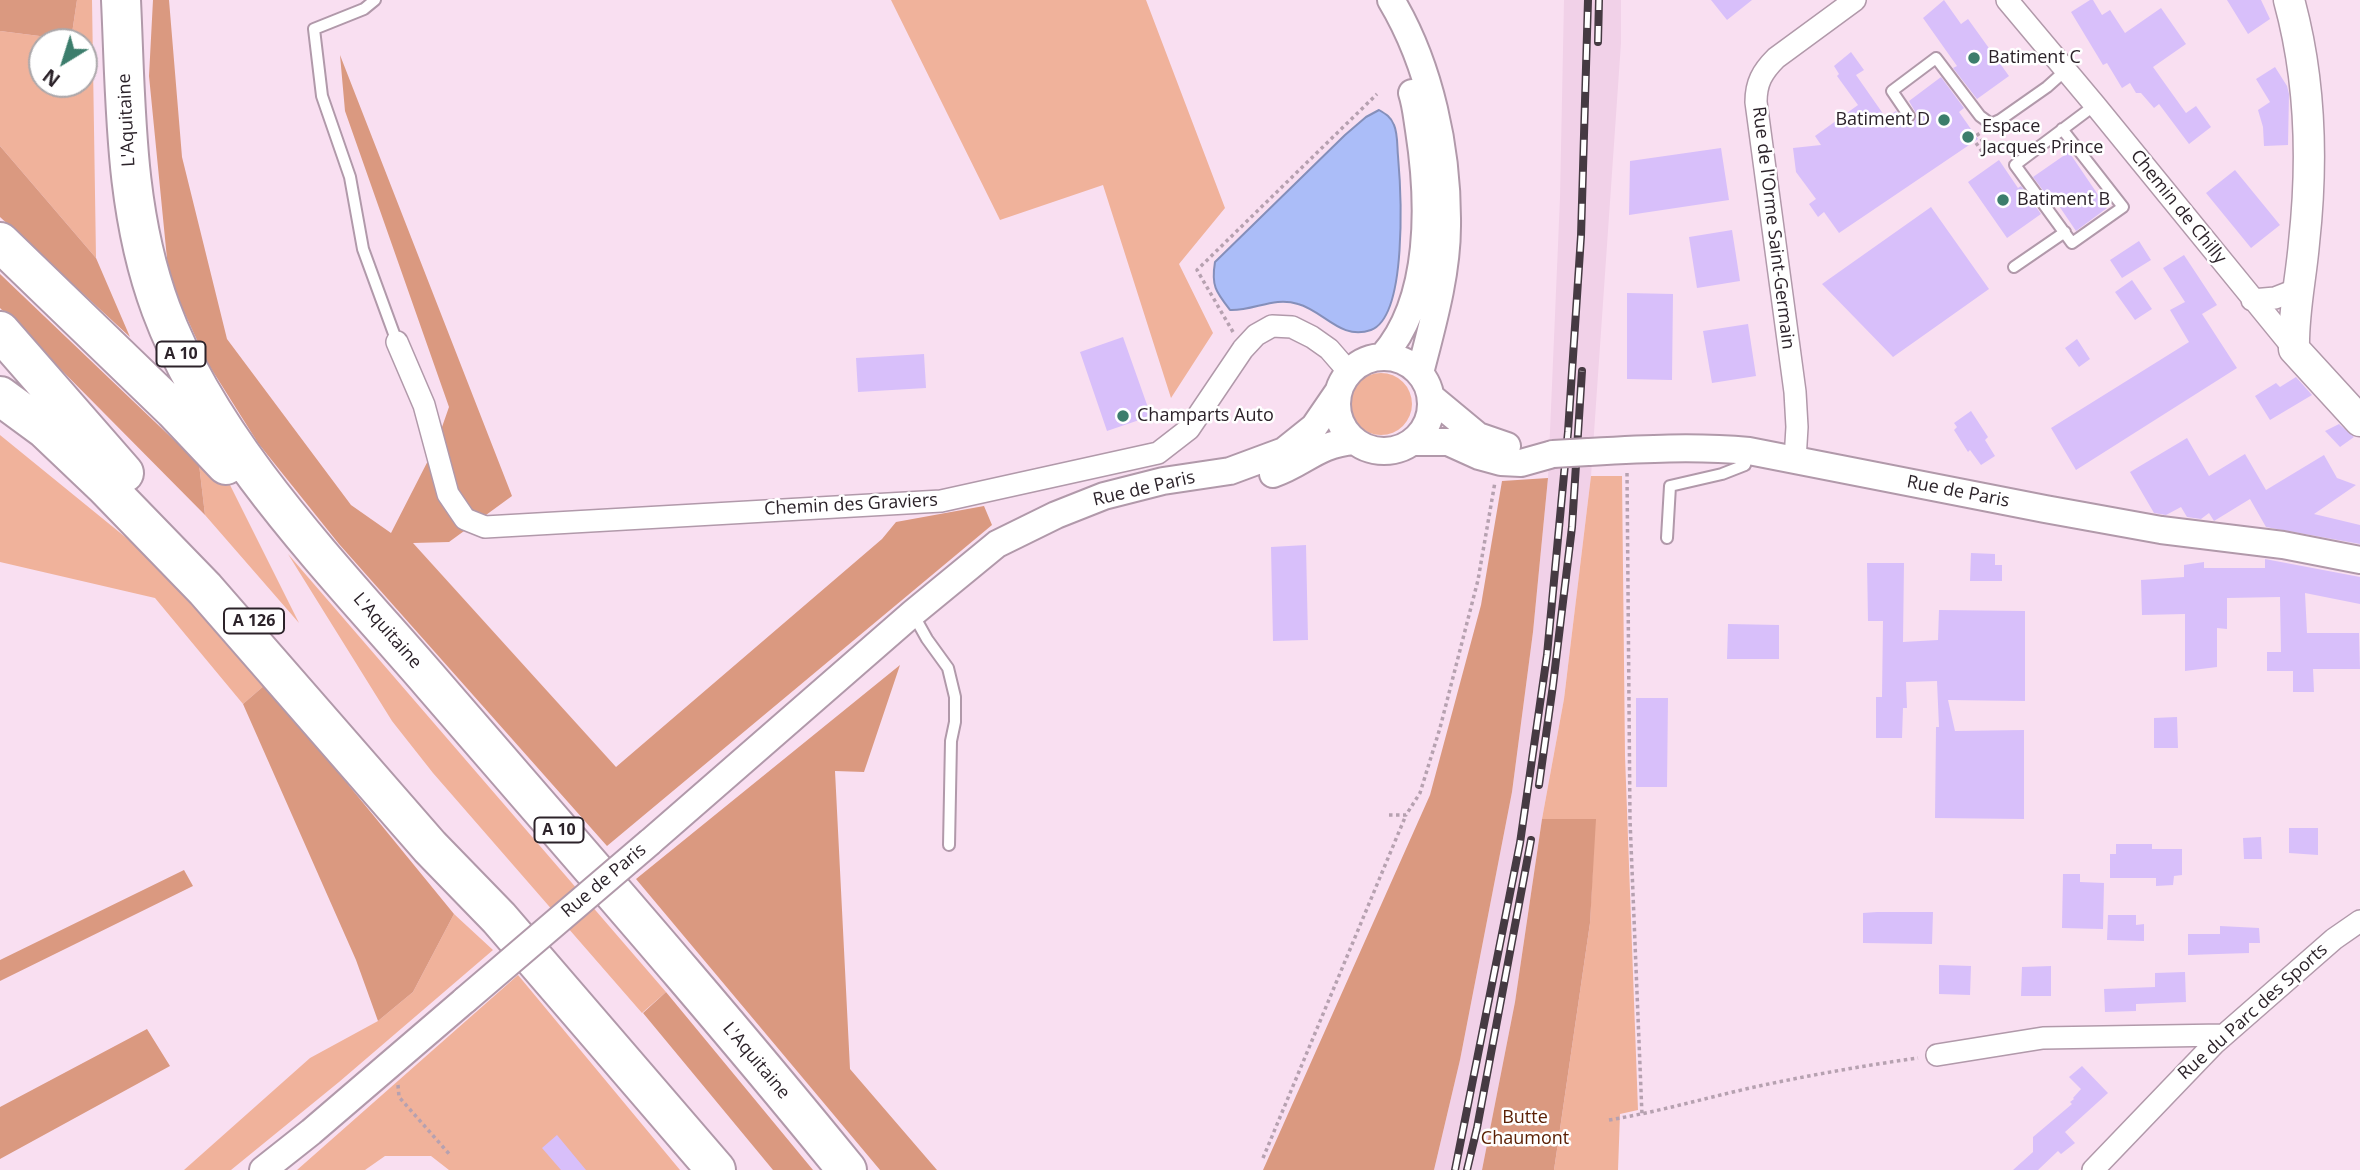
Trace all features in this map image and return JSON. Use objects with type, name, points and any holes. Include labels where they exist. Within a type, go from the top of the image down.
[{"type":"highway","name":"L'Aquitaine","points":[[121,0],[127,155],[143,255],[161,311],[188,370],[216,419],[296,526],[626,908],[847,1170]]},
{"type":"highway","points":[[0,242],[174,410],[261,502],[296,526]]},
{"type":"highway","name":"A 126","points":[[0,331],[471,868],[499,918]]},
{"type":"highway","points":[[0,396],[45,429],[106,486],[205,589],[430,847],[499,918],[716,1170]]},
{"type":"main road","points":[[2289,0],[2300,41],[2309,125],[2309,182],[2294,318],[2294,349],[2360,421]]},
{"type":"street","points":[[1376,0],[1392,34],[1413,98],[1423,159],[1426,225],[1419,283],[1400,334],[1383,356]]},
{"type":"street","points":[[1391,0],[1406,25],[1429,91],[1443,152],[1447,227],[1439,290],[1420,373]]},
{"type":"street","name":"Rue de l'Orme Saint-Germain","points":[[1795,460],[1795,392],[1756,90],[1766,68],[1776,58],[1855,0]]},
{"type":"street","name":"Chemin de Chilly","points":[[2007,0],[2294,349]]},
{"type":"street","points":[[2252,300],[2275,298],[2298,289]]},
{"type":"street","name":"Chemin des Graviers","points":[[397,342],[424,405],[447,494],[465,519],[485,527],[941,501],[1158,453],[1189,429],[1243,349],[1256,335],[1272,326],[1292,327],[1329,349],[1343,382]]},
{"type":"street","points":[[1383,356],[1403,361],[1420,373],[1431,397],[1430,414],[1424,429],[1413,442],[1392,451],[1381,451],[1354,441],[1339,419],[1336,405],[1343,382],[1364,361],[1383,356]]},
{"type":"street","name":"Rue de Paris","points":[[263,1170],[397,1059],[913,613],[997,544],[1056,515],[1104,496],[1163,481],[1230,471],[1284,451],[1314,428],[1343,382]]},
{"type":"street","name":"Rue de Paris","points":[[1431,397],[1478,436],[1507,446],[1553,454]]},
{"type":"street","name":"Rue de Paris","points":[[943,588],[1060,530],[1114,511],[1231,488],[1287,470],[1322,447],[1335,442],[1354,441]]},
{"type":"street","name":"Rue de Paris","points":[[1413,442],[1448,442],[1479,456],[1501,462],[1521,463],[1553,454],[1588,452],[1675,448],[1749,451],[2148,528],[2283,545],[2360,561]]},
{"type":"street","name":"Rue du Parc des Sports","points":[[2093,1170],[2224,1035],[2334,939],[2360,921]]},
{"type":"street","points":[[1937,1055],[2043,1038],[2224,1035]]},
{"type":"lane","points":[[376,0],[364,9],[314,29],[322,96],[350,177],[363,249],[397,342]]},
{"type":"lane","points":[[1909,116],[1892,91],[1936,58],[1980,116],[1991,124],[2047,87],[2066,70]]},
{"type":"lane","points":[[2062,129],[2123,207],[2072,243],[2015,165],[2062,129],[2095,105]]},
{"type":"lane","points":[[2014,267],[2065,232]]},
{"type":"lane","points":[[1667,538],[1670,486],[1745,465],[1749,451]]},
{"type":"lane","points":[[913,613],[927,639],[948,668],[955,697],[956,722],[951,741],[949,845]]},
{"type":"path","points":[[1243,349],[1197,270],[1377,94]]},
{"type":"path","points":[[1976,143],[1983,153],[1988,149],[1982,141]]},
{"type":"path","points":[[1628,471],[1630,820],[1642,1115]]},
{"type":"path","points":[[1264,1158],[1406,815],[1420,793],[1440,728],[1478,580],[1496,476]]},
{"type":"path","points":[[1389,815],[1406,815]]},
{"type":"path","points":[[1609,1120],[1642,1115],[1840,1069],[1937,1055]]},
{"type":"path","points":[[397,1059],[399,1097],[451,1156]]},
{"type":"shaded area","points":[[77,0],[92,0],[92,28],[73,28]]},
{"type":"shaded area","points":[[891,0],[1146,0],[1225,208],[1179,264],[1213,333],[1171,398],[1103,185],[1000,220]]},
{"type":"shaded area","points":[[1564,0],[1621,0],[1621,43],[1591,476],[1564,699],[1542,819],[1515,1002],[1482,1170],[1434,1170],[1460,1060],[1512,792],[1533,632],[1548,478],[1560,198]]},
{"type":"shaded area","points":[[0,31],[28,35],[28,98],[94,98],[96,258],[0,146]]},
{"type":"shaded area","points":[[1375,373],[1387,373],[1403,382],[1410,392],[1410,416],[1403,426],[1387,435],[1375,435],[1364,430],[1355,421],[1350,410],[1350,398],[1355,387],[1364,378]]},
{"type":"shaded area","points":[[0,435],[140,549],[266,684],[243,704],[155,598],[0,562]]},
{"type":"shaded area","points":[[199,464],[230,485],[299,623],[205,515]]},
{"type":"shaded area","points":[[1591,476],[1622,476],[1625,756],[1638,1110],[1620,1114],[1618,1170],[1554,1170],[1590,923],[1595,819],[1542,819],[1564,699]]},
{"type":"shaded area","points":[[288,554],[666,992],[642,1013],[433,773],[392,721]]},
{"type":"shaded area","points":[[454,914],[493,950],[231,1170],[184,1170],[310,1058],[378,1021],[413,992]]},
{"type":"shaded area","points":[[518,975],[680,1170],[449,1170],[431,1156],[385,1156],[365,1170],[297,1170]]},
{"type":"green space","points":[[0,0],[77,0],[73,28],[28,28],[28,35],[0,31]]},
{"type":"green space","points":[[153,0],[169,0],[182,157],[227,339],[351,505],[391,533],[435,447],[449,407],[345,111],[340,55],[512,496],[449,542],[413,543],[616,767],[882,539],[896,522],[984,506],[992,525],[607,846],[339,544],[258,443],[207,362],[169,279],[149,76]]},
{"type":"green space","points":[[0,146],[96,258],[130,337],[0,217]]},
{"type":"green space","points":[[0,274],[199,464],[205,515],[0,308]]},
{"type":"green space","points":[[1548,478],[1533,632],[1512,792],[1460,1060],[1434,1170],[1263,1170],[1430,795],[1481,605],[1502,481]]},
{"type":"green space","points":[[900,665],[864,772],[835,771],[850,1069],[937,1170],[880,1170],[636,879]]},
{"type":"green space","points":[[266,684],[454,914],[413,992],[378,1021],[356,960],[243,704]]},
{"type":"green space","name":"Butte Chaumont","points":[[1542,819],[1596,819],[1590,923],[1554,1170],[1482,1170],[1515,1002]]},
{"type":"green space","points":[[184,870],[193,886],[0,981],[0,960]]},
{"type":"green space","points":[[666,992],[813,1170],[773,1170],[643,1013]]},
{"type":"green space","points":[[147,1029],[170,1066],[0,1159],[0,1107]]},
{"type":"water","points":[[1379,110],[1390,118],[1395,129],[1401,222],[1397,278],[1383,320],[1371,330],[1351,332],[1307,308],[1289,302],[1230,310],[1216,288],[1215,262],[1345,135]]},
{"type":"building","points":[[1711,0],[1752,0],[1727,20]]},
{"type":"building","name":"Batiment C","points":[[1944,0],[1961,24],[1968,19],[2009,76],[1977,99],[1953,68],[1957,66],[1923,18]]},
{"type":"building","points":[[2093,0],[2102,15],[2110,10],[2125,33],[2161,8],[2186,44],[2153,67],[2186,113],[2196,106],[2211,127],[2189,144],[2159,104],[2154,108],[2141,93],[2136,93],[2130,83],[2122,88],[2107,63],[2103,65],[2071,12]]},
{"type":"building","points":[[2227,0],[2261,0],[2270,19],[2248,34]]},
{"type":"building","points":[[1851,52],[1864,70],[1856,75],[1886,118],[1896,111],[1905,123],[1914,122],[1917,115],[1909,101],[1941,77],[1964,108],[1959,112],[1978,139],[1839,233],[1824,212],[1818,217],[1809,204],[1816,199],[1796,172],[1793,148],[1821,145],[1815,136],[1858,105],[1837,76],[1839,74],[1834,66]]},
{"type":"building","points":[[2275,67],[2289,94],[2288,145],[2264,146],[2263,127],[2258,110],[2270,102],[2256,79]]},
{"type":"building","points":[[1721,148],[1729,200],[1629,215],[1630,161]]},
{"type":"building","points":[[2069,152],[2107,208],[2076,231],[2057,203],[2054,205],[2033,177]]},
{"type":"building","name":"Batiment B","points":[[1999,160],[2018,188],[2021,186],[2041,214],[2007,238],[1968,182]]},
{"type":"building","points":[[2235,170],[2280,225],[2251,248],[2206,193]]},
{"type":"building","points":[[1931,207],[1989,289],[1893,357],[1822,284]]},
{"type":"building","points":[[1732,230],[1740,281],[1697,288],[1689,237]]},
{"type":"building","points":[[2139,241],[2151,260],[2122,278],[2110,260]]},
{"type":"building","points":[[2184,255],[2217,305],[2202,314],[2237,368],[2076,470],[2051,428],[2189,342],[2170,310],[2185,302],[2163,268]]},
{"type":"building","points":[[2132,280],[2152,309],[2135,320],[2115,292]]},
{"type":"building","points":[[1627,293],[1673,294],[1672,380],[1627,379]]},
{"type":"building","points":[[1748,324],[1756,376],[1712,383],[1703,331]]},
{"type":"building","points":[[1123,337],[1151,416],[1107,431],[1080,352]]},
{"type":"building","points":[[2077,339],[2090,359],[2079,367],[2065,348]]},
{"type":"building","points":[[924,354],[926,388],[858,392],[856,358]]},
{"type":"building","points":[[2296,377],[2312,395],[2270,420],[2255,396],[2276,383],[2280,387]]},
{"type":"building","points":[[1971,411],[1988,437],[1985,440],[1995,456],[1981,465],[1970,450],[1968,452],[1954,430],[1957,427],[1954,423]]},
{"type":"building","points":[[2339,424],[2354,437],[2340,447],[2325,431]]},
{"type":"building","points":[[2187,438],[2209,476],[2245,454],[2266,490],[2324,455],[2337,478],[2356,485],[2314,514],[2360,525],[2360,544],[2266,527],[2250,499],[2214,521],[2209,513],[2201,519],[2187,517],[2181,507],[2166,515],[2154,513],[2130,472]]},
{"type":"building","points":[[1306,545],[1308,640],[1273,641],[1271,547]]},
{"type":"building","points":[[1971,553],[1995,554],[1995,565],[2002,565],[2002,581],[1970,581]]},
{"type":"building","points":[[2265,559],[2360,577],[2360,604],[2305,593],[2307,633],[2359,633],[2360,669],[2313,669],[2314,692],[2293,692],[2293,671],[2267,671],[2267,652],[2281,652],[2280,597],[2227,598],[2227,629],[2217,628],[2217,667],[2185,671],[2185,614],[2142,615],[2141,580],[2184,577],[2184,565],[2204,562],[2204,568],[2265,568]]},
{"type":"building","points":[[1867,563],[1904,563],[1903,642],[1938,640],[1939,610],[2025,611],[2025,701],[1948,700],[1955,731],[2024,730],[2024,819],[1935,818],[1936,727],[1939,727],[1937,681],[1906,682],[1907,708],[1903,708],[1902,738],[1876,738],[1876,697],[1882,697],[1883,621],[1868,621]]},
{"type":"building","points":[[1728,624],[1779,625],[1779,659],[1727,659]]},
{"type":"building","points":[[1636,698],[1668,698],[1667,787],[1636,787]]},
{"type":"building","points":[[2177,717],[2178,748],[2154,748],[2154,718]]},
{"type":"building","points":[[2289,828],[2318,828],[2318,855],[2289,853]]},
{"type":"building","points":[[2261,837],[2262,859],[2244,859],[2243,838]]},
{"type":"building","points":[[2116,844],[2152,844],[2152,849],[2182,849],[2182,875],[2174,876],[2173,885],[2156,886],[2156,878],[2110,878],[2110,854],[2116,854]]},
{"type":"building","points":[[2063,874],[2080,874],[2080,882],[2104,883],[2103,929],[2062,928]]},
{"type":"building","points":[[1933,912],[1932,944],[1863,943],[1863,913]]},
{"type":"building","points":[[2108,915],[2136,915],[2136,925],[2144,924],[2144,941],[2107,940]]},
{"type":"building","points":[[2220,926],[2259,928],[2260,943],[2249,943],[2249,953],[2188,955],[2188,934],[2220,934]]},
{"type":"building","points":[[1939,965],[1971,966],[1970,995],[1939,994]]},
{"type":"building","points":[[2051,966],[2051,996],[2021,996],[2022,967]]},
{"type":"building","points":[[2185,972],[2186,1002],[2136,1004],[2136,1011],[2105,1012],[2104,989],[2155,987],[2155,973]]},
{"type":"building","points":[[2082,1066],[2108,1093],[2065,1132],[2075,1143],[2061,1154],[2058,1151],[2038,1170],[2013,1170],[2033,1152],[2033,1137],[2072,1104],[2070,1102],[2081,1089],[2069,1077]]},
{"type":"building","points":[[557,1135],[586,1170],[561,1170],[542,1148]]},
{"type":"railway","points":[[1455,1170],[1520,843],[1547,655],[1568,432],[1581,236],[1588,0]]},
{"type":"railway","points":[[1598,42],[1599,0]]},
{"type":"railway","points":[[1539,785],[1572,527],[1582,371]]},
{"type":"railway","points":[[1467,1170],[1531,840]]},
{"type":"place","name":"Batiment C","points":[[1974,58]]},
{"type":"place","name":"Batiment D","points":[[1944,120]]},
{"type":"place","name":"Espace Jacques Prince","points":[[1968,137]]},
{"type":"place","name":"Batiment B","points":[[2003,200]]},
{"type":"place","name":"Champarts Auto","points":[[1123,416]]}]
